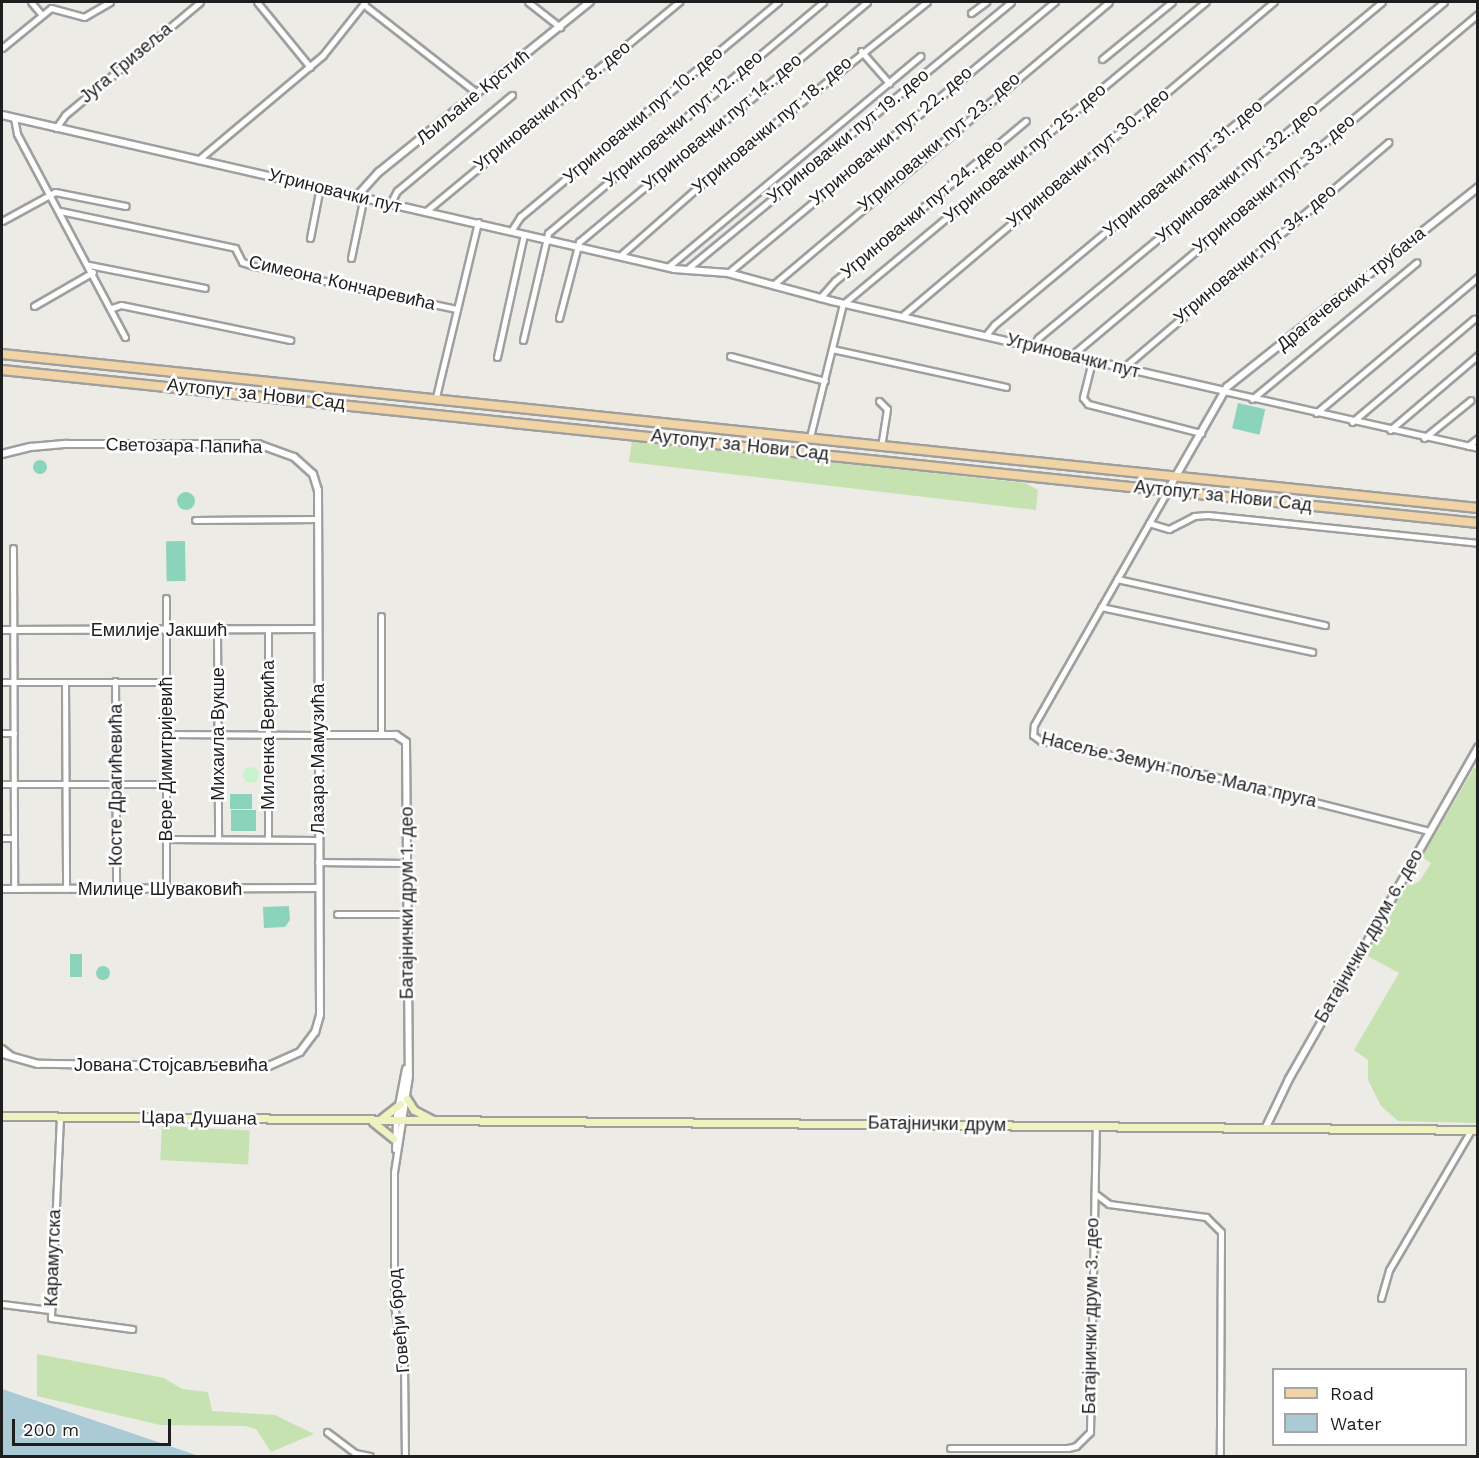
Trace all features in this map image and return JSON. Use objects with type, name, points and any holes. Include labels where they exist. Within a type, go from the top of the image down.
[{"type":"main road","name":"Аутопут за Нови Сад","points":[[2,354],[436,397],[1478,508]]},
{"type":"main road","name":"Аутопут за Нови Сад","points":[[2,370],[1478,523]]},
{"type":"main road","points":[[371,1121],[391,1115],[403,1102],[435,1120]]},
{"type":"main road","name":"Цара Душана","points":[[2,1116],[399,1121]]},
{"type":"main road","points":[[371,1121],[393,1138]]},
{"type":"main road","name":"Батајнички друм","points":[[399,1121],[1474,1130]]},
{"type":"street","points":[[31,2],[41,14]]},
{"type":"street","points":[[2,48],[41,14],[57,8],[86,17],[110,2]]},
{"type":"street","name":"Југа Гризеља","points":[[56,128],[65,115],[200,2]]},
{"type":"street","points":[[257,2],[310,67]]},
{"type":"street","points":[[528,2],[560,27]]},
{"type":"street","name":"Љиљане Крстић","points":[[361,196],[379,172],[590,2]]},
{"type":"street","name":"Угриновачки пут 8. део","points":[[425,212],[680,2]]},
{"type":"street","name":"Угриновачки пут 10. део","points":[[511,231],[517,220],[778,2]]},
{"type":"street","name":"Угриновачки пут 12. део","points":[[545,238],[560,221],[823,2]]},
{"type":"street","name":"Угриновачки пут 14. део","points":[[577,244],[867,2]]},
{"type":"street","name":"Угриновачки пут 18. део","points":[[622,254],[697,186],[861,51],[927,2]]},
{"type":"street","points":[[971,13],[986,2]]},
{"type":"street","name":"Угриновачки пут 19. део","points":[[686,270],[1011,2]]},
{"type":"street","name":"Угриновачки пут 22. део","points":[[728,273],[1055,2]]},
{"type":"street","name":"Угриновачки пут 23. део","points":[[773,285],[1109,2]]},
{"type":"street","points":[[1102,59],[1172,2]]},
{"type":"street","name":"Угриновачки пут 25. део","points":[[843,304],[1206,2]]},
{"type":"street","name":"Угриновачки пут 30. део","points":[[902,316],[1274,2]]},
{"type":"street","name":"Угриновачки пут 31. део","points":[[986,335],[994,325],[1382,2]]},
{"type":"street","name":"Угриновачки пут 32. део","points":[[1033,347],[1038,338],[1444,2]]},
{"type":"street","points":[[198,160],[310,67],[330,48],[364,3],[477,93]]},
{"type":"street","name":"Угриновачки пут 33. део","points":[[1072,356],[1478,14]]},
{"type":"street","points":[[861,51],[889,83]]},
{"type":"street","points":[[668,267],[920,56]]},
{"type":"street","points":[[390,204],[397,191],[512,94]]},
{"type":"street","name":"Угриновачки пут","points":[[2,115],[425,212],[622,254],[668,267],[728,273],[843,304],[986,335],[1352,422],[1478,448]]},
{"type":"street","points":[[14,118],[17,134],[93,272],[125,338]]},
{"type":"street","name":"Угриновачки пут 24. део","points":[[820,298],[835,281],[1026,121]]},
{"type":"street","name":"Угриновачки пут 34. део","points":[[1122,369],[1389,142]]},
{"type":"street","points":[[310,238],[320,187]]},
{"type":"street","name":"Драгачевских трубача","points":[[1224,391],[1478,187]]},
{"type":"street","points":[[2,221],[50,193],[126,206]]},
{"type":"street","points":[[351,258],[361,196]]},
{"type":"street","name":"Симеона Кончаревића","points":[[60,211],[235,248],[242,262],[254,266],[456,309]]},
{"type":"street","points":[[436,397],[478,222]]},
{"type":"street","points":[[497,357],[525,234]]},
{"type":"street","points":[[524,340],[545,238]]},
{"type":"street","points":[[559,318],[577,244]]},
{"type":"street","points":[[1252,399],[1417,262]]},
{"type":"street","points":[[89,265],[205,288]]},
{"type":"street","points":[[34,306],[93,272]]},
{"type":"street","points":[[1316,413],[1478,277]]},
{"type":"street","points":[[810,437],[843,304]]},
{"type":"street","points":[[112,308],[121,305],[290,340]]},
{"type":"street","points":[[1352,422],[1474,319]]},
{"type":"street","points":[[832,349],[1006,387]]},
{"type":"street","points":[[1390,430],[1478,355]]},
{"type":"street","points":[[730,356],[825,381]]},
{"type":"street","points":[[1092,361],[1083,398],[1088,404],[1201,433]]},
{"type":"street","name":"Насеље Земун поље Мала пруга","points":[[1224,391],[1034,725],[1035,738],[1192,771],[1429,831]]},
{"type":"street","points":[[1424,438],[1471,400]]},
{"type":"street","points":[[879,401],[887,409],[881,445]]},
{"type":"street","points":[[1468,446],[1478,438]]},
{"type":"street","name":"Светозара Папића","points":[[2,454],[31,447],[67,444],[263,444],[294,457],[311,470],[318,485],[317,629]]},
{"type":"street","points":[[1149,523],[1169,529],[1194,516],[1208,515],[1478,543]]},
{"type":"street","points":[[195,520],[318,519]]},
{"type":"street","points":[[13,548],[14,889]]},
{"type":"street","points":[[1117,579],[1325,625]]},
{"type":"street","name":"Вере Димитријевић","points":[[165,598],[166,889]]},
{"type":"street","points":[[1101,607],[1312,652]]},
{"type":"street","points":[[167,734],[381,735],[381,616]]},
{"type":"street","name":"Емилије Јакшић","points":[[2,630],[317,629]]},
{"type":"street","name":"Лазара Мамузића","points":[[317,629],[318,888]]},
{"type":"street","name":"Михаила Вукше","points":[[217,630],[218,839]]},
{"type":"street","name":"Миленка Веркића","points":[[268,630],[268,839]]},
{"type":"street","name":"Косте Драгићевића","points":[[116,681],[116,888]]},
{"type":"street","points":[[2,682],[166,681]]},
{"type":"street","points":[[65,682],[66,889]]},
{"type":"street","points":[[2,733],[14,733]]},
{"type":"street","name":"Батајнички друм 1. део","points":[[381,735],[399,735],[406,742],[407,1065],[399,1121]]},
{"type":"street","name":"Батајнички друм 6. део","points":[[1266,1127],[1271,1111],[1478,747]]},
{"type":"street","points":[[1469,762],[1478,765]]},
{"type":"street","points":[[2,784],[167,784]]},
{"type":"street","points":[[2,838],[14,838]]},
{"type":"street","points":[[166,839],[318,840]]},
{"type":"street","points":[[318,862],[407,862]]},
{"type":"street","name":"Милице Шуваковић","points":[[2,889],[318,888]]},
{"type":"street","name":"Јована Стојсављевића","points":[[2,1054],[38,1064],[146,1068],[255,1068],[288,1060],[306,1046],[319,1019],[318,888]]},
{"type":"street","points":[[337,914],[407,914]]},
{"type":"street","name":"Јована Стојсављевића","points":[[2,1049],[14,1058]]},
{"type":"street","name":"Карамутска","points":[[60,1117],[50,1310],[53,1320],[132,1329]]},
{"type":"street","points":[[396,1150],[393,1138],[399,1121]]},
{"type":"street","points":[[396,1150],[399,1121]]},
{"type":"street","name":"Батајнички друм 3. део","points":[[950,1448],[1068,1448],[1076,1446],[1090,1432],[1092,1205],[1097,1195],[1096,1126]]},
{"type":"street","points":[[1381,1298],[1389,1270],[1474,1130]]},
{"type":"street","name":"Говеђи брод","points":[[396,1150],[394,1305],[404,1365],[405,1456]]},
{"type":"street","points":[[1097,1195],[1109,1204],[1206,1217],[1221,1232],[1220,1456]]},
{"type":"street","points":[[2,1304],[50,1310]]},
{"type":"street","points":[[327,1432],[355,1453],[370,1456]]},
{"type":"green space","points":[[1238,403],[1265,409],[1259,435],[1232,428]]},
{"type":"green space","points":[[632,441],[1025,483],[1038,490],[1036,510],[629,462]]},
{"type":"green space","points":[[37,460],[43,460],[47,467],[43,474],[37,474],[33,470],[33,464]]},
{"type":"green space","points":[[182,492],[190,492],[195,497],[193,508],[182,510],[177,505],[177,497]]},
{"type":"green space","points":[[166,541],[185,541],[186,581],[167,581]]},
{"type":"green space","points":[[251,767],[257,769],[259,775],[257,781],[251,783],[245,781],[243,775],[245,769]]},
{"type":"green space","points":[[1474,768],[1478,769],[1477,1123],[1398,1121],[1381,1106],[1368,1080],[1368,1060],[1354,1050],[1399,973],[1366,955],[1406,886],[1419,882],[1431,863],[1422,857]]},
{"type":"green space","points":[[230,794],[252,794],[252,809],[230,809]]},
{"type":"green space","points":[[231,810],[256,810],[256,831],[231,831]]},
{"type":"green space","points":[[289,906],[290,920],[285,927],[264,928],[263,907]]},
{"type":"green space","points":[[70,954],[82,954],[82,977],[70,977]]},
{"type":"green space","points":[[103,966],[108,968],[110,973],[108,978],[103,980],[98,978],[96,973],[98,968]]},
{"type":"green space","points":[[162,1126],[250,1131],[248,1165],[160,1160]]},
{"type":"green space","points":[[37,1354],[164,1378],[182,1389],[208,1392],[212,1411],[275,1415],[314,1434],[271,1452],[256,1429],[245,1426],[160,1425],[37,1396]]},
{"type":"water","points":[[2,1389],[199,1456],[2,1456]]}]
